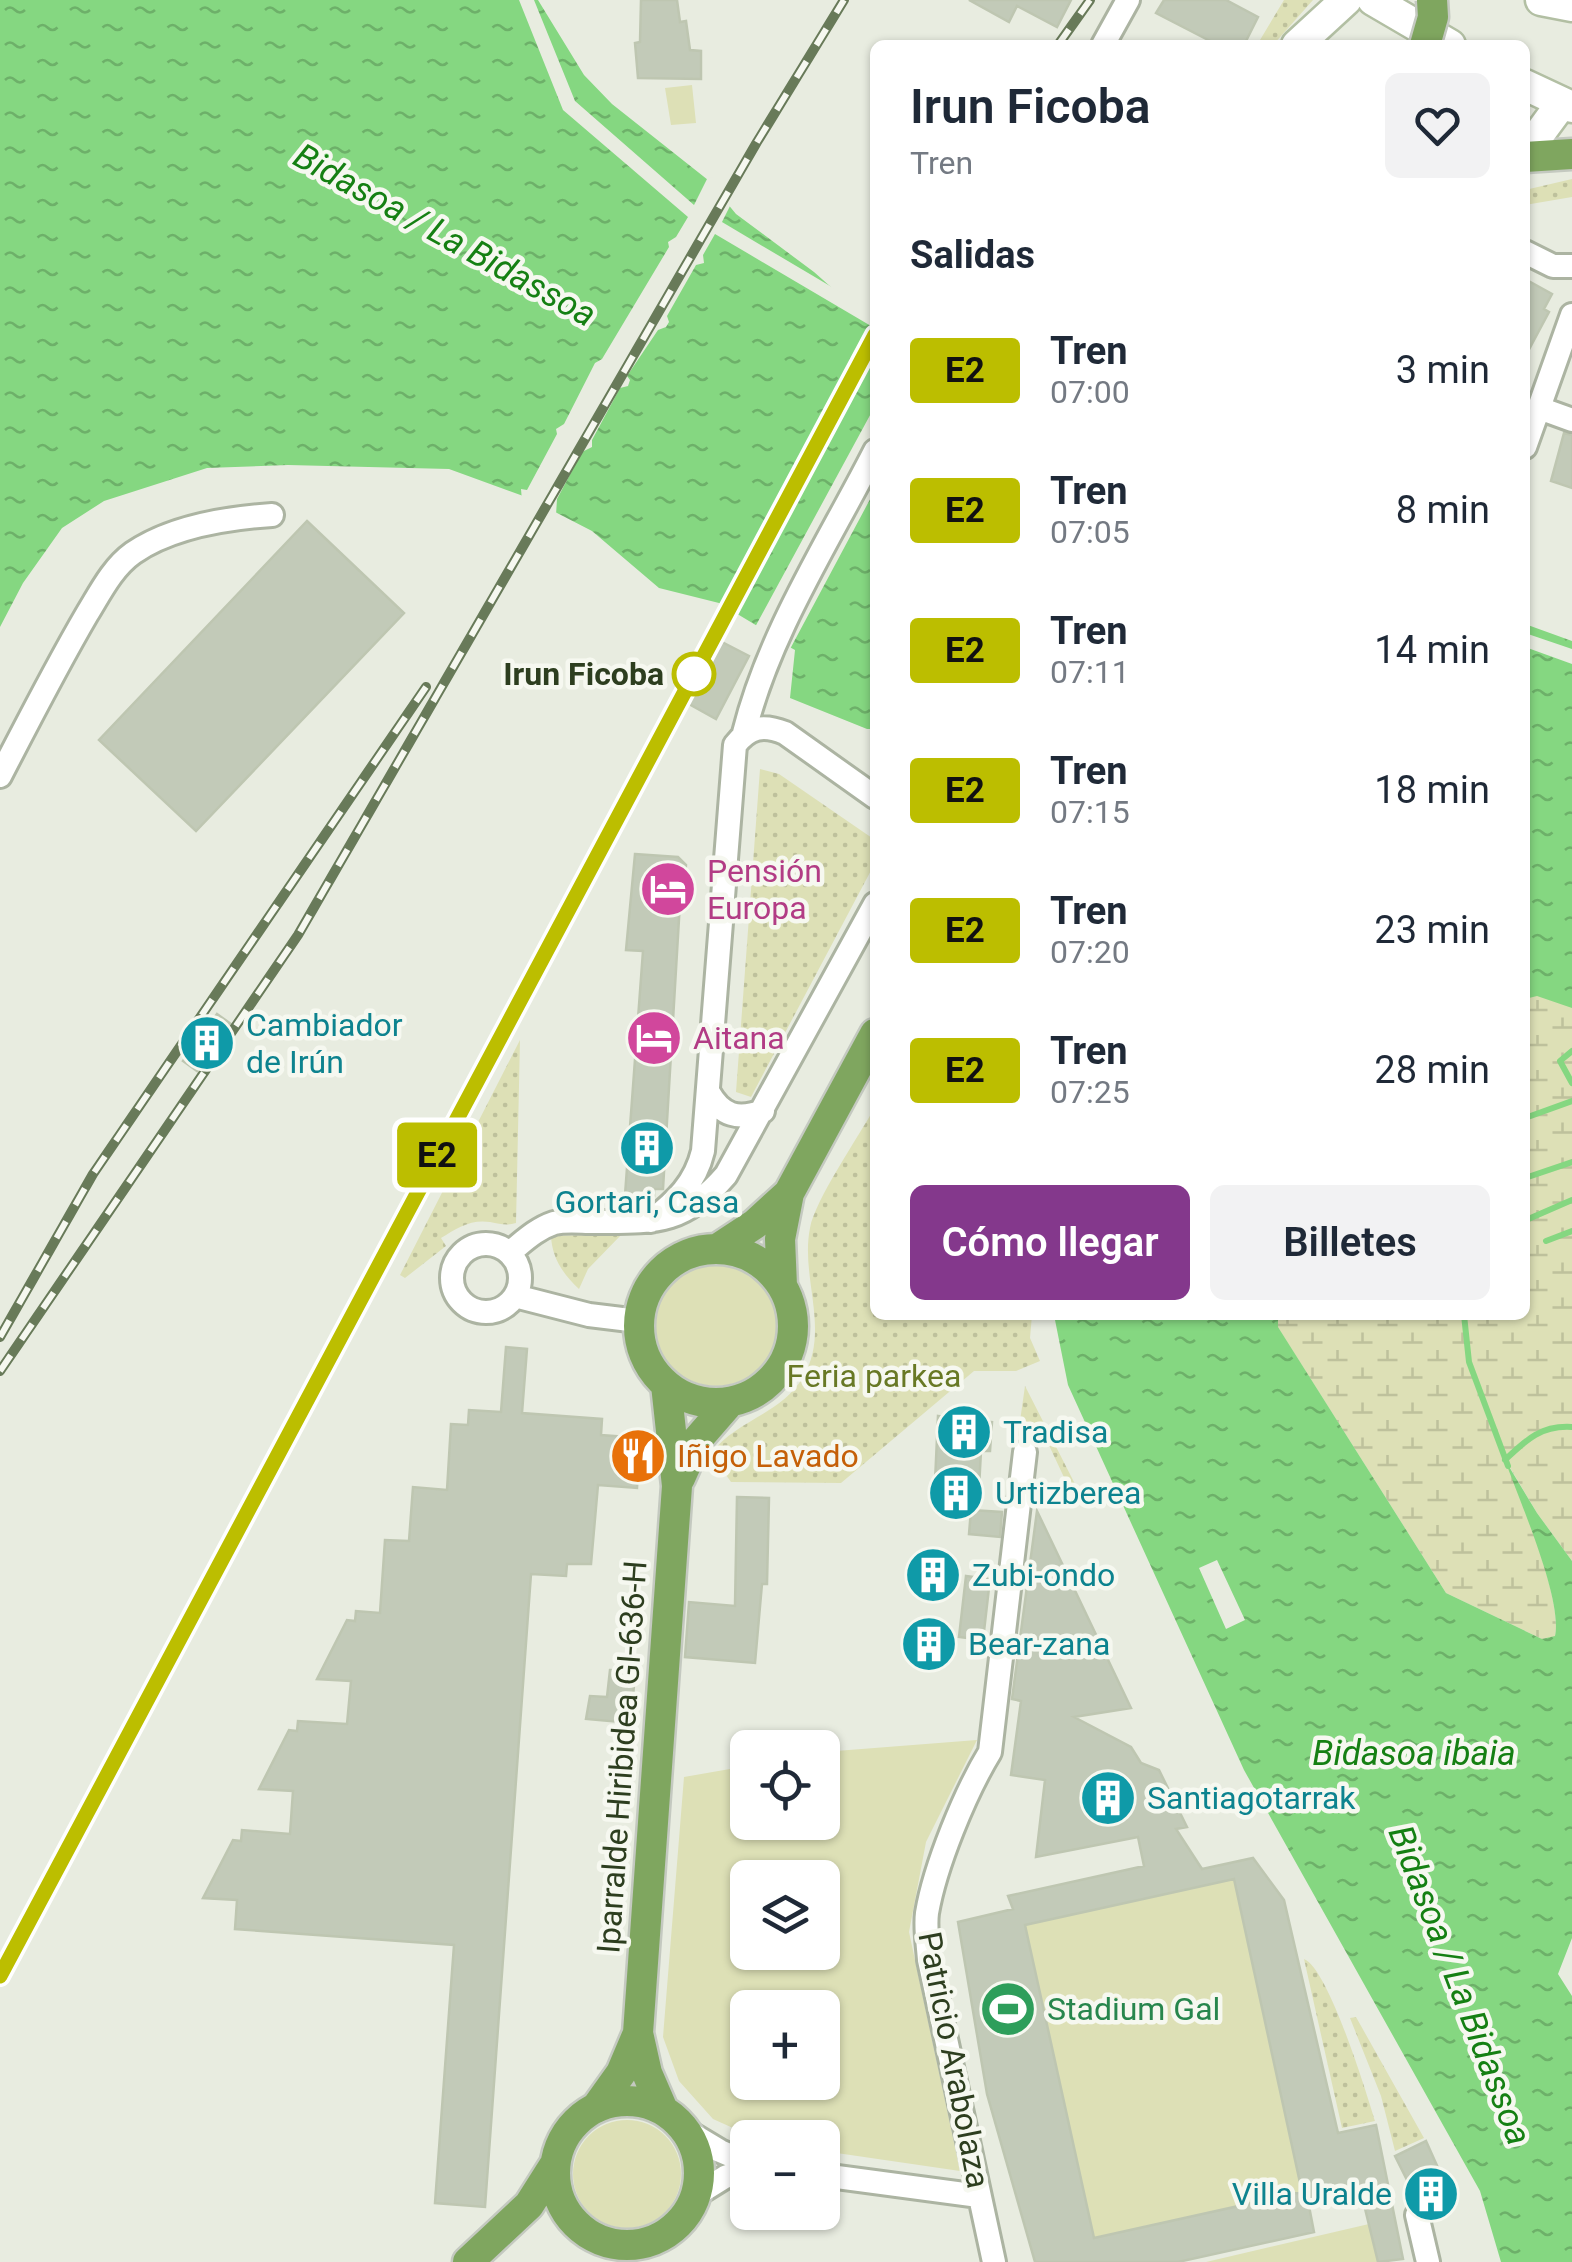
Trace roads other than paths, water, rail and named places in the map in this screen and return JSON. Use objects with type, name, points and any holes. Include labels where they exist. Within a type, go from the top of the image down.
[{"type":"main road","points":[[1303,40],[1346,0]]},
{"type":"main road","points":[[1373,0],[1441,40]]},
{"type":"main road","points":[[1426,40],[1432,0]]},
{"type":"main road","points":[[1541,0],[1572,6]]},
{"type":"main road","points":[[1530,88],[1567,105],[1530,149]]},
{"type":"main road","points":[[1530,155],[1572,154]]},
{"type":"main road","name":"Iparralde Hiribidea GI-636-H","points":[[677,1486],[697,1440],[730,1402],[764,1387],[786,1358],[793,1321],[782,1286],[780,1238],[789,1193],[870,1043]]},
{"type":"main road","name":"Iparralde Hiribidea GI-636-H","points":[[674,2120],[647,2073],[638,2032],[677,1486],[666,1385],[644,1356],[638,1321],[650,1284],[663,1269],[698,1251],[717,1249],[755,1224],[789,1193]]},
{"type":"main road","points":[[717,1249],[736,1251],[754,1259],[782,1286]]},
{"type":"main road","points":[[666,1385],[696,1400],[730,1402]]},
{"type":"main road","name":"Iparralde Hiribidea GI-636-H","points":[[596,2108],[621,2073],[638,2032]]},
{"type":"main road","points":[[468,2262],[493,2239],[530,2205],[555,2164],[568,2131],[596,2108],[630,2101],[674,2120],[698,2160],[696,2195],[677,2226],[638,2253],[536,2226],[493,2239]]},
{"type":"main road","points":[[555,2164],[554,2182],[559,2199],[593,2243]]},
{"type":"street","points":[[1106,40],[1128,0]]},
{"type":"street","points":[[1530,254],[1553,266],[1572,266]]},
{"type":"street","points":[[1530,433],[1572,315]]},
{"type":"street","points":[[1539,408],[1572,420]]},
{"type":"street","points":[[650,1221],[686,1190],[700,1167],[709,1093],[732,756],[744,733],[756,686],[774,644],[870,461]]},
{"type":"street","points":[[0,776],[73,637],[114,572],[130,555],[153,542],[197,527],[238,517],[272,515]]},
{"type":"street","points":[[744,733],[769,727],[784,733],[870,793]]},
{"type":"street","points":[[509,1254],[536,1231],[557,1222],[650,1221],[680,1215],[703,1200],[726,1175],[870,913]]},
{"type":"street","points":[[709,1093],[716,1106],[735,1116],[763,1111]]},
{"type":"street","points":[[488,1244],[509,1254],[520,1274],[515,1296],[501,1309],[482,1312],[461,1302],[452,1282],[452,1270],[465,1251],[488,1244]]},
{"type":"street","points":[[515,1296],[638,1321]]},
{"type":"street","name":"Patricio Arabolaza","points":[[994,2262],[929,1960],[926,1916],[938,1872],[976,1775],[990,1752],[1025,1452]]},
{"type":"street","points":[[674,2120],[730,2157]]},
{"type":"street","points":[[696,2195],[730,2175]]},
{"type":"street","points":[[840,2177],[979,2196]]},
{"type":"street","points":[[1417,2215],[1428,2262]]},
{"type":"water","name":"Bidasoa / La Bidassoa","points":[[0,0],[538,0],[584,75],[612,104],[708,180],[736,214],[814,272],[870,322],[870,729],[790,698],[795,650],[759,627],[719,603],[659,588],[592,531],[526,497],[449,469],[288,465],[207,468],[104,501],[62,528],[23,583],[0,627]]},
{"type":"water","points":[[1530,626],[1572,641],[1572,1008],[1537,996],[1530,998]]},
{"type":"water","name":"Bidasoa ibaia","points":[[1055,1320],[1278,1320],[1278,1327],[1446,1593],[1542,1639],[1555,1636],[1553,1599],[1505,1460],[1572,1561],[1572,1938],[1558,1974],[1572,1996],[1572,2262],[1501,2262],[1480,2191],[1244,1770],[1068,1385]]},
{"type":"waterway","points":[[1572,1051],[1560,1061],[1572,1083]]},
{"type":"waterway","points":[[1530,1116],[1572,1101]]},
{"type":"waterway","points":[[1530,1176],[1572,1162]]},
{"type":"waterway","points":[[1530,1218],[1572,1200]]},
{"type":"waterway","points":[[1546,1241],[1572,1231]]},
{"type":"waterway","points":[[1465,1320],[1469,1362],[1508,1466]]},
{"type":"waterway","points":[[1505,1460],[1543,1431],[1572,1427]]},
{"type":"railway","points":[[0,1371],[298,935],[757,142],[844,0]]},
{"type":"railway","points":[[1062,40],[1090,0]]},
{"type":"railway","points":[[0,1976],[870,344]]},
{"type":"railway","points":[[0,1337],[93,1174],[426,687]]},
{"type":"train","name":"E2","points":[[0,1976],[870,344]]},
{"type":"place","name":"Irun Ficoba","points":[[694,674]]},
{"type":"place","name":"Pensión Europa","points":[[668,889]]},
{"type":"place","name":"Aitana","points":[[654,1038]]},
{"type":"place","name":"Cambiador de Irún","points":[[207,1043]]},
{"type":"place","name":"Gortari, Casa","points":[[647,1148]]},
{"type":"place","name":"Tradisa","points":[[964,1432]]},
{"type":"place","name":"Iñigo Lavado","points":[[638,1456]]},
{"type":"place","name":"Urtizberea","points":[[956,1493]]},
{"type":"place","name":"Zubi-ondo","points":[[933,1575]]},
{"type":"place","name":"Bear-zana","points":[[929,1644]]},
{"type":"place","name":"Santiagotarrak","points":[[1108,1798]]},
{"type":"place","name":"Stadium Gal","points":[[1008,2009]]},
{"type":"place","name":"Villa Uralde","points":[[1431,2194]]},
{"type":"park label","name":"Feria parkea","points":[[874,1376]]}]
